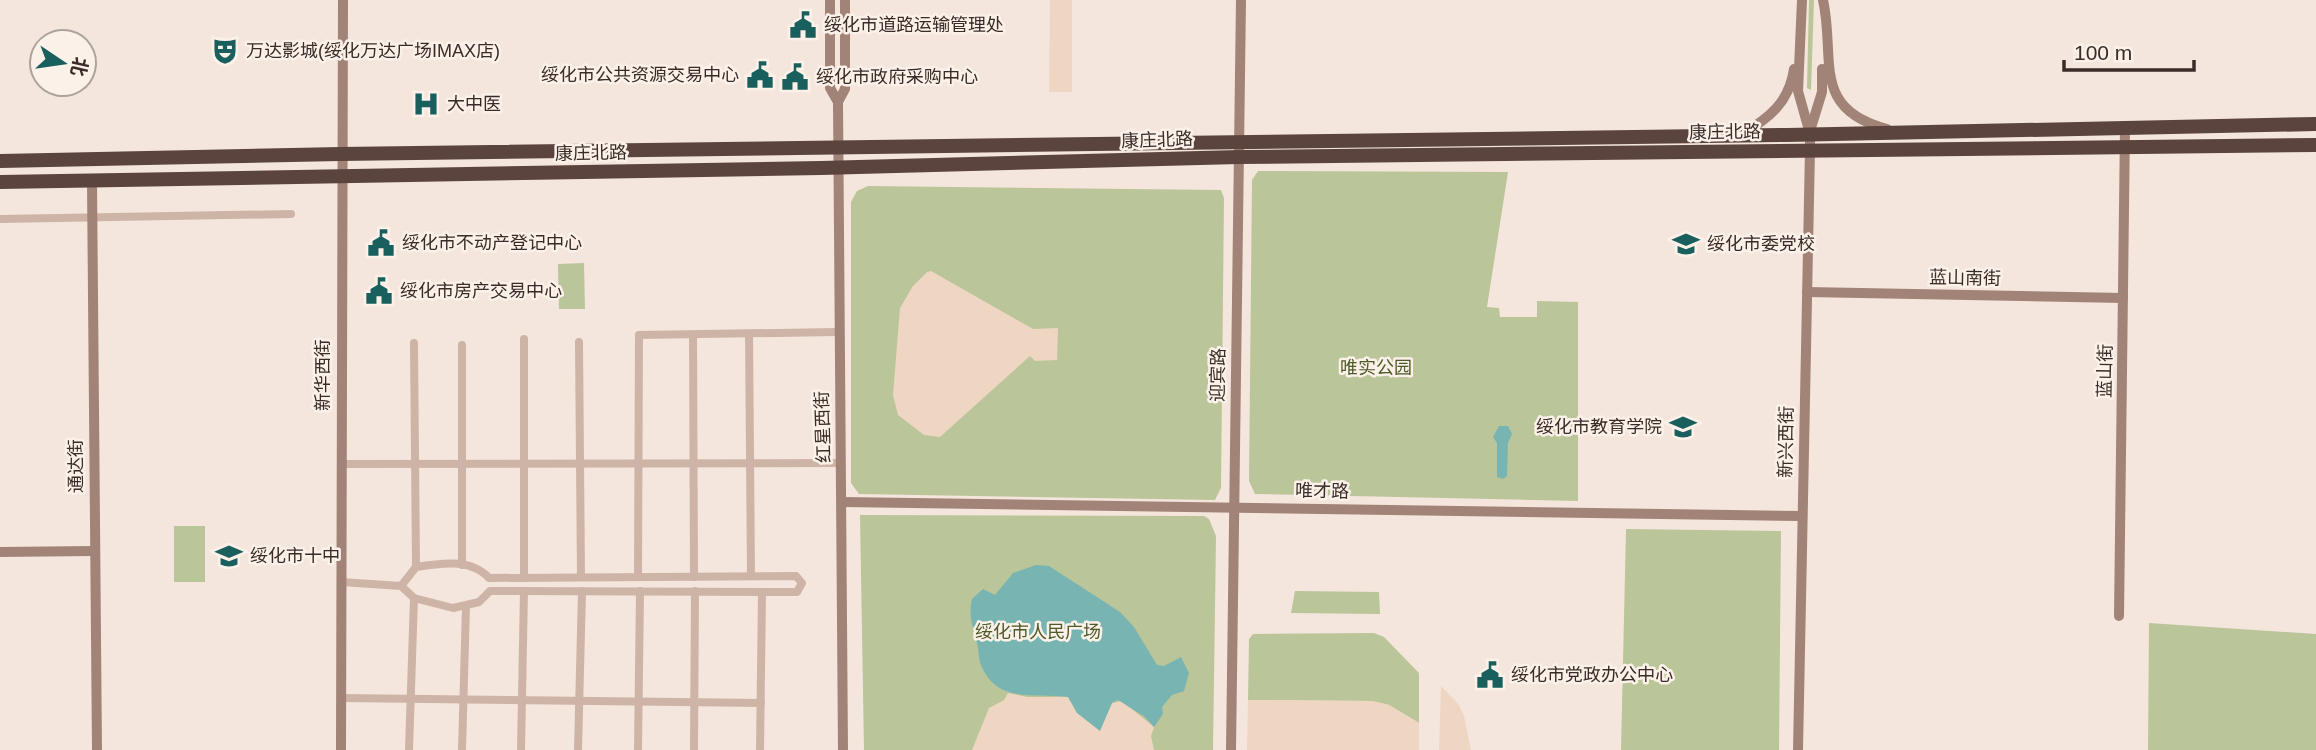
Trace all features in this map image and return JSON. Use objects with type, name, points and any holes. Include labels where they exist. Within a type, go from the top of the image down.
[{"type":"highway","name":"康庄北路","points":[[0,182],[836,168],[1239,150],[1740,136],[1810,142],[1893,131],[2316,124]]},
{"type":"highway","name":"康庄北路","points":[[0,161],[837,148],[1239,150],[1810,142],[2125,147],[2316,145]]},
{"type":"main road","name":"新华西街","points":[[341,750],[340,176],[343,0]]},
{"type":"main road","name":"红星西街","points":[[830,0],[830,88],[838,102]]},
{"type":"main road","name":"红星西街","points":[[843,750],[836,168],[838,102],[845,89],[845,0]]},
{"type":"main road","name":"迎宾路","points":[[1231,750],[1241,0]]},
{"type":"main road","points":[[1740,136],[1775,111],[1790,89],[1801,0]]},
{"type":"main road","name":"新兴西街","points":[[1801,0],[1798,91],[1810,142]]},
{"type":"main road","points":[[1823,0],[1828,20],[1827,74],[1834,93],[1848,111],[1858,118],[1893,131]]},
{"type":"main road","name":"新兴西街","points":[[1798,750],[1810,142],[1822,92],[1823,0]]},
{"type":"main road","name":"蓝山街","points":[[2119,616],[2125,127]]},
{"type":"main road","name":"通达街","points":[[92,182],[97,750]]},
{"type":"main road","name":"蓝山南街","points":[[1807,292],[2123,298]]},
{"type":"main road","name":"唯才路","points":[[842,502],[1801,516]]},
{"type":"main road","points":[[0,552],[94,551]]},
{"type":"street","points":[[0,219],[291,214]]},
{"type":"street","points":[[638,577],[639,335],[837,332]]},
{"type":"street","points":[[749,334],[751,576]]},
{"type":"street","points":[[693,335],[694,577]]},
{"type":"street","points":[[524,339],[524,578]]},
{"type":"street","points":[[579,342],[581,577]]},
{"type":"street","points":[[401,586],[416,568],[415,343]]},
{"type":"street","points":[[462,345],[462,565]]},
{"type":"street","points":[[341,464],[841,463]]},
{"type":"street","points":[[341,582],[401,586],[414,598],[453,608],[479,602],[490,591],[797,592],[802,583],[796,576],[489,578],[481,569],[462,565],[416,568]]},
{"type":"street","points":[[521,750],[524,591]]},
{"type":"street","points":[[578,750],[582,591]]},
{"type":"street","points":[[638,750],[640,591]]},
{"type":"street","points":[[694,750],[695,592]]},
{"type":"street","points":[[760,750],[762,592]]},
{"type":"street","points":[[409,750],[414,598]]},
{"type":"street","points":[[462,750],[466,606]]},
{"type":"street","points":[[341,698],[761,704]]},
{"type":"green space","points":[[1809,0],[1814,0],[1811,90],[1807,88]]},
{"type":"green space","name":"唯实公园","points":[[1258,171],[1508,172],[1487,307],[1499,308],[1500,317],[1537,317],[1537,301],[1578,302],[1578,501],[1255,494],[1249,481],[1252,180]]},
{"type":"green space","points":[[868,186],[1221,190],[1224,198],[1221,488],[1215,500],[859,494],[851,483],[851,202],[857,191]]},
{"type":"green space","points":[[584,263],[585,309],[559,309],[558,264]]},
{"type":"green space","name":"绥化市人民广场","points":[[860,515],[1204,516],[1209,519],[1216,536],[1213,750],[864,750]]},
{"type":"green space","points":[[174,526],[205,526],[205,582],[174,582]]},
{"type":"green space","points":[[1626,529],[1781,531],[1779,750],[1621,750]]},
{"type":"green space","points":[[1295,591],[1379,592],[1380,614],[1291,613]]},
{"type":"green space","points":[[2149,623],[2316,634],[2316,750],[2148,750]]},
{"type":"green space","points":[[1374,633],[1384,637],[1419,673],[1419,723],[1389,705],[1372,701],[1248,700],[1249,639],[1253,634]]},
{"type":"shaded area","points":[[1050,0],[1072,0],[1072,92],[1049,92]]},
{"type":"shaded area","points":[[931,271],[1033,329],[1058,328],[1057,360],[1035,361],[1030,356],[940,437],[924,435],[898,415],[893,395],[900,308],[913,286]]},
{"type":"shaded area","points":[[1441,686],[1459,705],[1471,750],[1439,750]]},
{"type":"shaded area","points":[[1008,693],[1027,697],[1068,697],[1100,730],[1112,703],[1122,701],[1154,727],[1151,736],[1154,750],[972,750],[989,708],[1004,700]]},
{"type":"shaded area","points":[[1248,700],[1372,701],[1389,705],[1419,723],[1419,750],[1247,750]]},
{"type":"water","points":[[1499,426],[1508,426],[1512,434],[1508,443],[1507,476],[1503,479],[1497,477],[1497,443],[1493,437]]},
{"type":"water","points":[[1036,565],[1049,566],[1120,612],[1134,627],[1157,665],[1164,666],[1181,657],[1189,673],[1184,691],[1172,695],[1162,707],[1163,714],[1154,727],[1145,717],[1118,700],[1112,703],[1100,731],[1077,713],[1068,697],[1018,694],[997,686],[988,677],[980,662],[972,621],[972,599],[983,589],[995,595],[1013,573]]},
{"type":"place","name":"绥化市道路运输管理处","points":[[803,25]]},
{"type":"place","name":"万达影城(绥化万达广场IMAX店)","points":[[225,51]]},
{"type":"place","name":"绥化市公共资源交易中心","points":[[760,75]]},
{"type":"place","name":"绥化市政府采购中心","points":[[795,77]]},
{"type":"place","name":"大中医","points":[[426,104]]},
{"type":"place","name":"绥化市不动产登记中心","points":[[381,243]]},
{"type":"place","name":"绥化市委党校","points":[[1686,244]]},
{"type":"place","name":"绥化市房产交易中心","points":[[379,291]]},
{"type":"place","name":"绥化市教育学院","points":[[1683,427]]},
{"type":"place","name":"绥化市十中","points":[[229,556]]},
{"type":"place","name":"绥化市党政办公中心","points":[[1490,675]]}]
